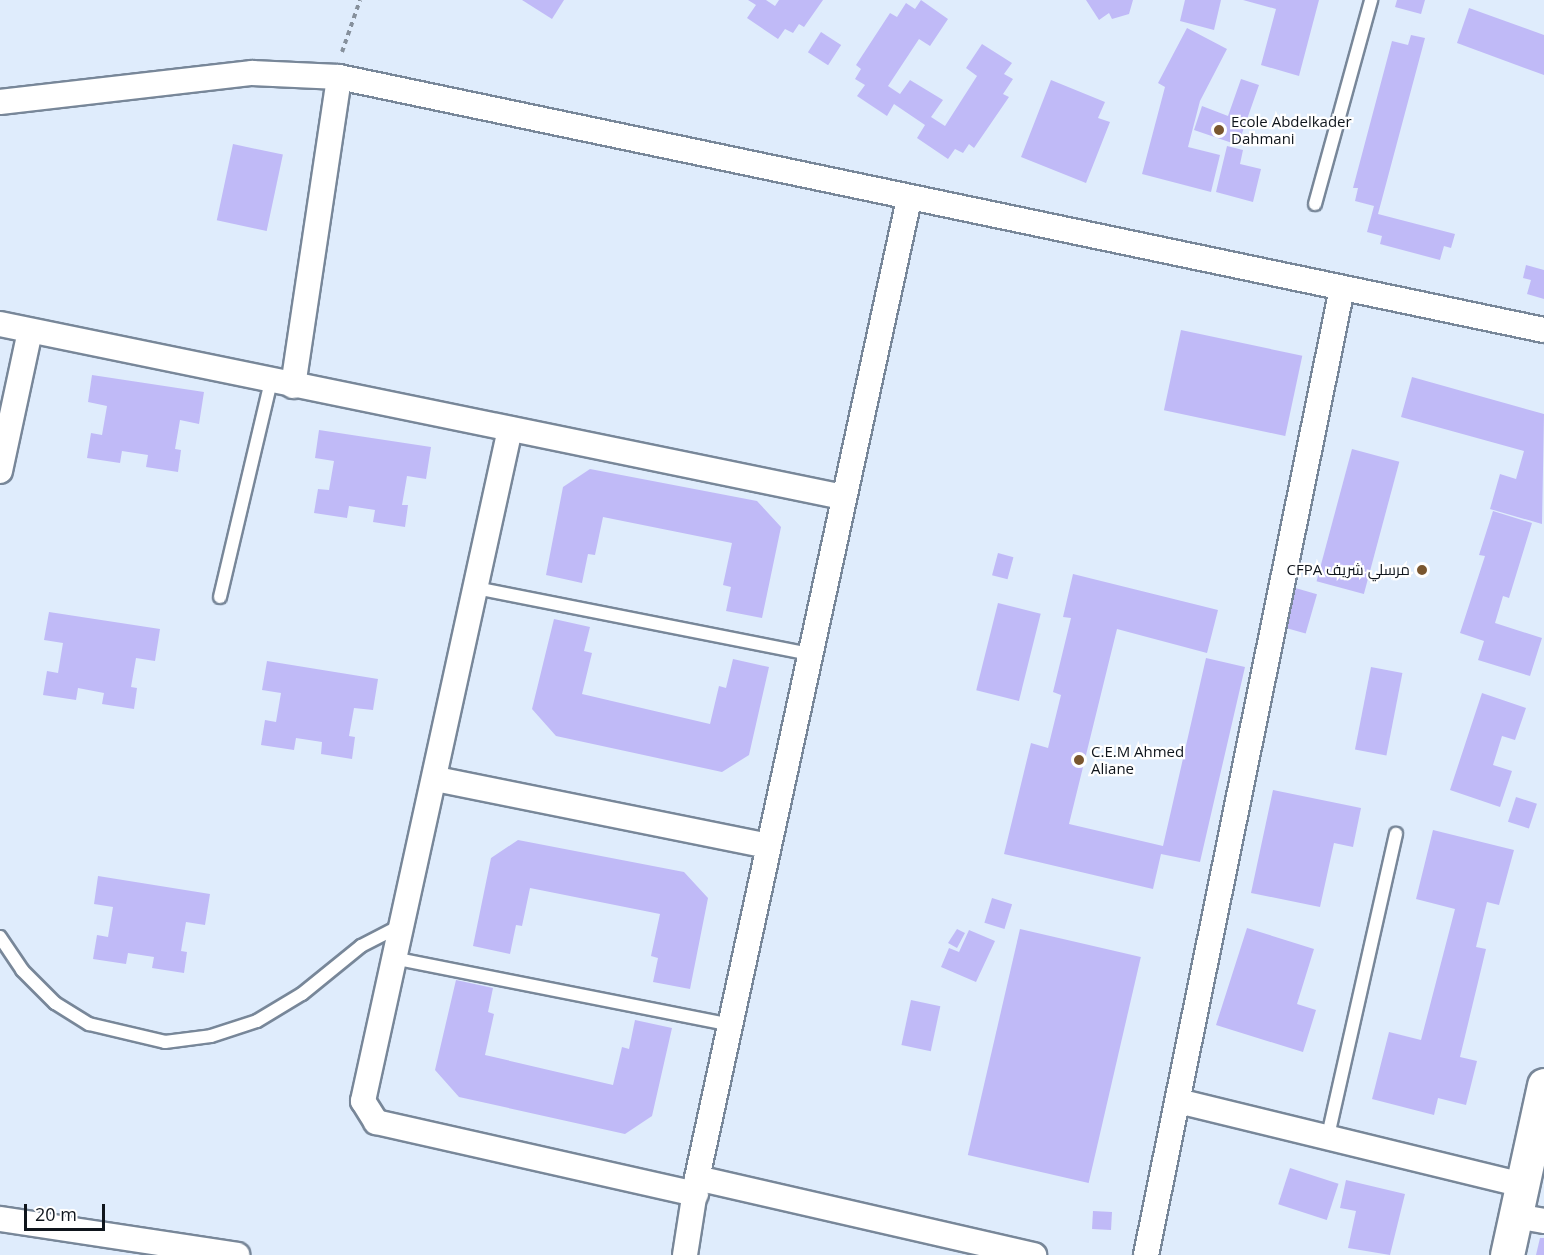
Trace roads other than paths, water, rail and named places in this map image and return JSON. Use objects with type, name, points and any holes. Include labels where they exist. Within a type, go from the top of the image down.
[{"type":"main road","points":[[1507,1255],[1527,1207],[1544,1085]]},
{"type":"street","points":[[0,102],[252,73],[339,77],[909,199],[1544,330]]},
{"type":"street","points":[[282,384],[339,77]]},
{"type":"street","points":[[685,1255],[697,1186],[768,846],[909,199]]},
{"type":"street","points":[[1146,1255],[1342,288]]},
{"type":"street","points":[[0,324],[282,384],[843,497]]},
{"type":"street","points":[[0,471],[30,331]]},
{"type":"street","points":[[510,429],[436,779],[400,927],[363,1101],[376,1122],[1034,1255]]},
{"type":"street","points":[[436,779],[768,846]]},
{"type":"street","points":[[1178,1101],[1327,1140],[1527,1207]]},
{"type":"street","points":[[0,1219],[131,1247],[237,1255]]},
{"type":"lane","points":[[1315,204],[1371,0]]},
{"type":"lane","points":[[220,597],[282,384]]},
{"type":"lane","points":[[476,588],[810,654]]},
{"type":"lane","points":[[1327,1140],[1396,834]]},
{"type":"lane","points":[[0,937],[22,970],[55,1003],[89,1024],[165,1042],[211,1036],[257,1021],[302,994],[361,946],[400,927]]},
{"type":"lane","points":[[393,958],[731,1025]]},
{"type":"place","name":"Ecole Abdelkader Dahmani","points":[[1219,130]]},
{"type":"place","name":"CFPA مرسلي شريف","points":[[1422,570]]},
{"type":"place","name":"C.E.M Ahmed Aliane","points":[[1079,760]]}]
